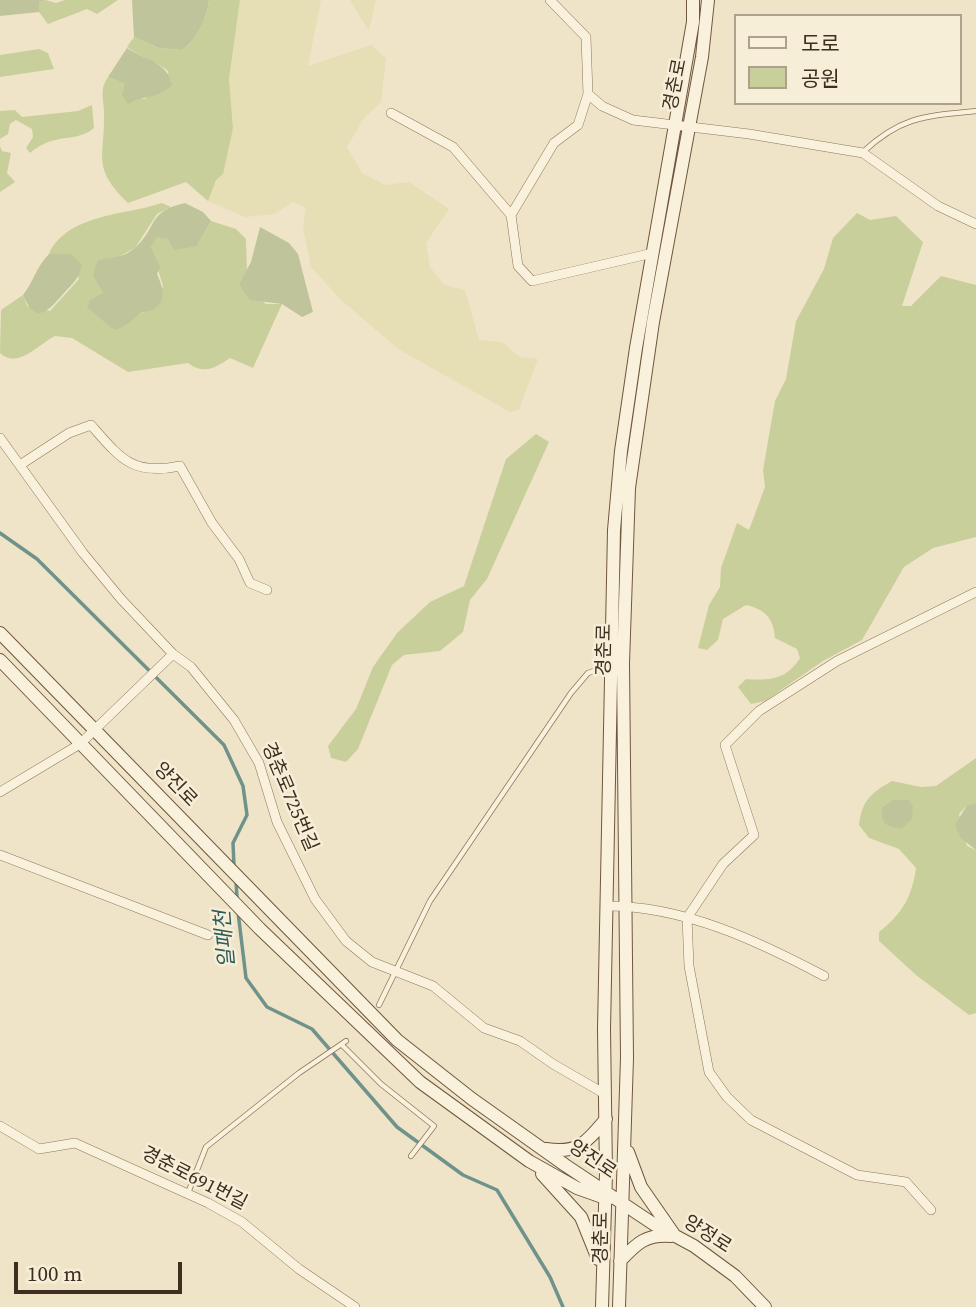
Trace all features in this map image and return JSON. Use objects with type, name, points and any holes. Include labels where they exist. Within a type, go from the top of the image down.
[{"type":"main road","name":"경춘로","points":[[619,1307],[625,1139],[627,906],[623,663],[629,488],[682,127],[693,0]]},
{"type":"main road","name":"경춘로","points":[[601,1307],[606,1195],[607,906],[614,530],[621,451],[653,253],[682,127],[702,57],[708,0]]},
{"type":"main road","name":"양진로","points":[[0,633],[397,1040],[472,1099],[606,1195],[622,1203]]},
{"type":"main road","name":"양진로","points":[[0,660],[260,929],[420,1082],[529,1161],[577,1188],[606,1195]]},
{"type":"main road","points":[[542,1148],[564,1152],[578,1148],[606,1119]]},
{"type":"main road","points":[[625,1139],[634,1176],[675,1236]]},
{"type":"main road","points":[[529,1161],[565,1196],[581,1217],[601,1267]]},
{"type":"main road","name":"양정로","points":[[622,1203],[736,1276],[765,1307]]},
{"type":"main road","points":[[621,1261],[641,1240],[654,1234],[675,1236]]},
{"type":"street","points":[[511,215],[554,143],[578,125],[588,94],[586,37],[550,0]]},
{"type":"street","points":[[588,94],[602,106],[633,120],[863,153],[938,206],[976,224]]},
{"type":"street","points":[[391,113],[453,147],[511,215],[517,266],[532,281],[653,253]]},
{"type":"street","points":[[20,465],[69,433],[92,425],[123,461],[158,471],[180,467],[212,523],[239,559],[250,583],[267,590]]},
{"type":"street","name":"경춘로725번길","points":[[0,438],[83,553],[171,656],[191,667],[234,720],[259,763],[277,822],[315,899],[346,941],[372,962],[433,986],[484,1028],[520,1041],[553,1065],[605,1094]]},
{"type":"street","points":[[931,1210],[905,1182],[857,1175],[751,1120],[727,1097],[709,1072],[689,966],[687,918],[723,864],[754,835],[725,745],[759,710],[837,660],[976,592]]},
{"type":"street","points":[[0,792],[80,744],[171,656]]},
{"type":"street","points":[[0,855],[208,935]]},
{"type":"street","points":[[607,906],[627,906],[687,918],[762,943],[824,976]]},
{"type":"street","name":"경춘로691번길","points":[[0,1126],[39,1149],[75,1143],[188,1194],[242,1222],[299,1269],[355,1307]]},
{"type":"lane","points":[[863,153],[884,133],[919,116],[976,111]]},
{"type":"lane","points":[[379,1005],[430,901],[571,693],[588,673],[611,665]]},
{"type":"lane","points":[[188,1194],[206,1147],[299,1073],[344,1043],[381,1084],[433,1126],[411,1156]]},
{"type":"shaded area","points":[[240,0],[321,0],[308,66],[371,45],[386,58],[381,102],[364,118],[347,147],[362,173],[385,185],[409,182],[449,209],[426,243],[430,267],[444,285],[465,290],[479,340],[502,342],[520,357],[538,359],[519,410],[510,412],[398,349],[341,300],[311,267],[303,227],[306,208],[293,202],[274,214],[245,217],[208,201],[233,128],[229,79]]},
{"type":"shaded area","points":[[350,0],[376,0],[369,31]]},
{"type":"green space","points":[[0,0],[46,0],[39,2],[39,12],[0,16]]},
{"type":"green space","points":[[46,0],[56,3],[65,0],[118,0],[97,14],[87,9],[48,24],[39,12],[39,2]]},
{"type":"green space","points":[[132,0],[209,0],[200,28],[182,50],[159,48],[134,37]]},
{"type":"green space","points":[[209,0],[240,0],[229,79],[233,128],[223,174],[216,180],[208,201],[186,182],[128,203],[109,180],[102,161],[105,82],[108,77],[125,84],[137,98],[145,99],[169,72],[127,47],[134,37],[159,48],[182,50],[200,28]]},
{"type":"green space","points":[[127,48],[165,70],[172,85],[161,93],[128,104],[122,95],[125,84],[108,77]]},
{"type":"green space","points":[[39,49],[48,53],[54,69],[0,77],[0,55]]},
{"type":"green space","points":[[92,105],[94,128],[80,136],[48,142],[30,153],[26,148],[33,137],[32,129],[16,120],[10,124],[8,134],[0,139],[0,111],[15,110],[22,117],[78,111]]},
{"type":"green space","points":[[0,146],[2,151],[11,153],[7,173],[15,182],[0,192]]},
{"type":"green space","points":[[162,203],[171,207],[157,214],[135,248],[120,256],[99,285],[103,293],[139,314],[156,308],[163,286],[151,247],[157,236],[197,246],[211,221],[236,229],[246,239],[247,270],[239,284],[266,304],[282,304],[253,368],[230,358],[209,369],[199,369],[188,363],[128,372],[72,338],[55,336],[21,357],[14,359],[0,353],[1,310],[23,295],[27,306],[50,311],[79,279],[71,254],[49,254],[58,241],[83,223]]},
{"type":"green space","points":[[185,203],[203,212],[211,221],[197,246],[174,250],[168,239],[157,237],[151,247],[160,267],[157,274],[162,288],[161,302],[154,309],[140,314],[115,330],[87,308],[90,300],[103,293],[93,275],[98,260],[128,253],[143,239],[159,215]]},
{"type":"green space","points":[[857,213],[870,220],[896,216],[923,242],[902,306],[911,306],[941,276],[976,285],[976,537],[933,548],[904,567],[862,640],[823,661],[765,701],[751,704],[738,687],[746,679],[777,677],[789,670],[800,658],[797,649],[775,638],[773,625],[767,616],[746,605],[723,619],[718,640],[707,650],[698,648],[709,605],[720,587],[721,568],[737,523],[749,530],[765,487],[763,470],[775,401],[786,379],[796,321],[824,269],[833,238]]},
{"type":"green space","points":[[260,227],[289,243],[298,254],[313,312],[302,317],[282,304],[250,300],[239,284],[251,262]]},
{"type":"green space","points":[[49,254],[71,254],[82,265],[75,280],[48,310],[38,313],[28,305],[23,295]]},
{"type":"green space","points":[[536,434],[549,442],[487,579],[470,600],[463,632],[440,651],[404,655],[392,665],[358,749],[346,762],[331,758],[328,746],[356,709],[373,667],[397,633],[430,602],[464,586],[506,459]]},
{"type":"green space","points":[[976,758],[976,803],[967,805],[959,814],[967,846],[976,850],[976,1013],[969,1015],[916,975],[879,941],[879,932],[905,904],[916,868],[899,849],[869,838],[859,825],[865,803],[878,789],[892,781],[921,787],[936,786]]},
{"type":"green space","points":[[893,800],[909,800],[913,807],[912,819],[902,828],[889,826],[882,818],[882,808]]},
{"type":"green space","points":[[976,803],[976,850],[961,838],[955,825],[967,805]]},
{"type":"waterway","name":"일패천","points":[[0,533],[37,559],[224,745],[243,786],[247,815],[233,843],[234,866]]},
{"type":"waterway","name":"일패천","points":[[236,881],[237,898]]},
{"type":"waterway","name":"일패천","points":[[238,912],[246,978],[267,1007],[312,1029],[397,1127],[463,1175],[497,1190],[550,1277],[563,1307]]}]
